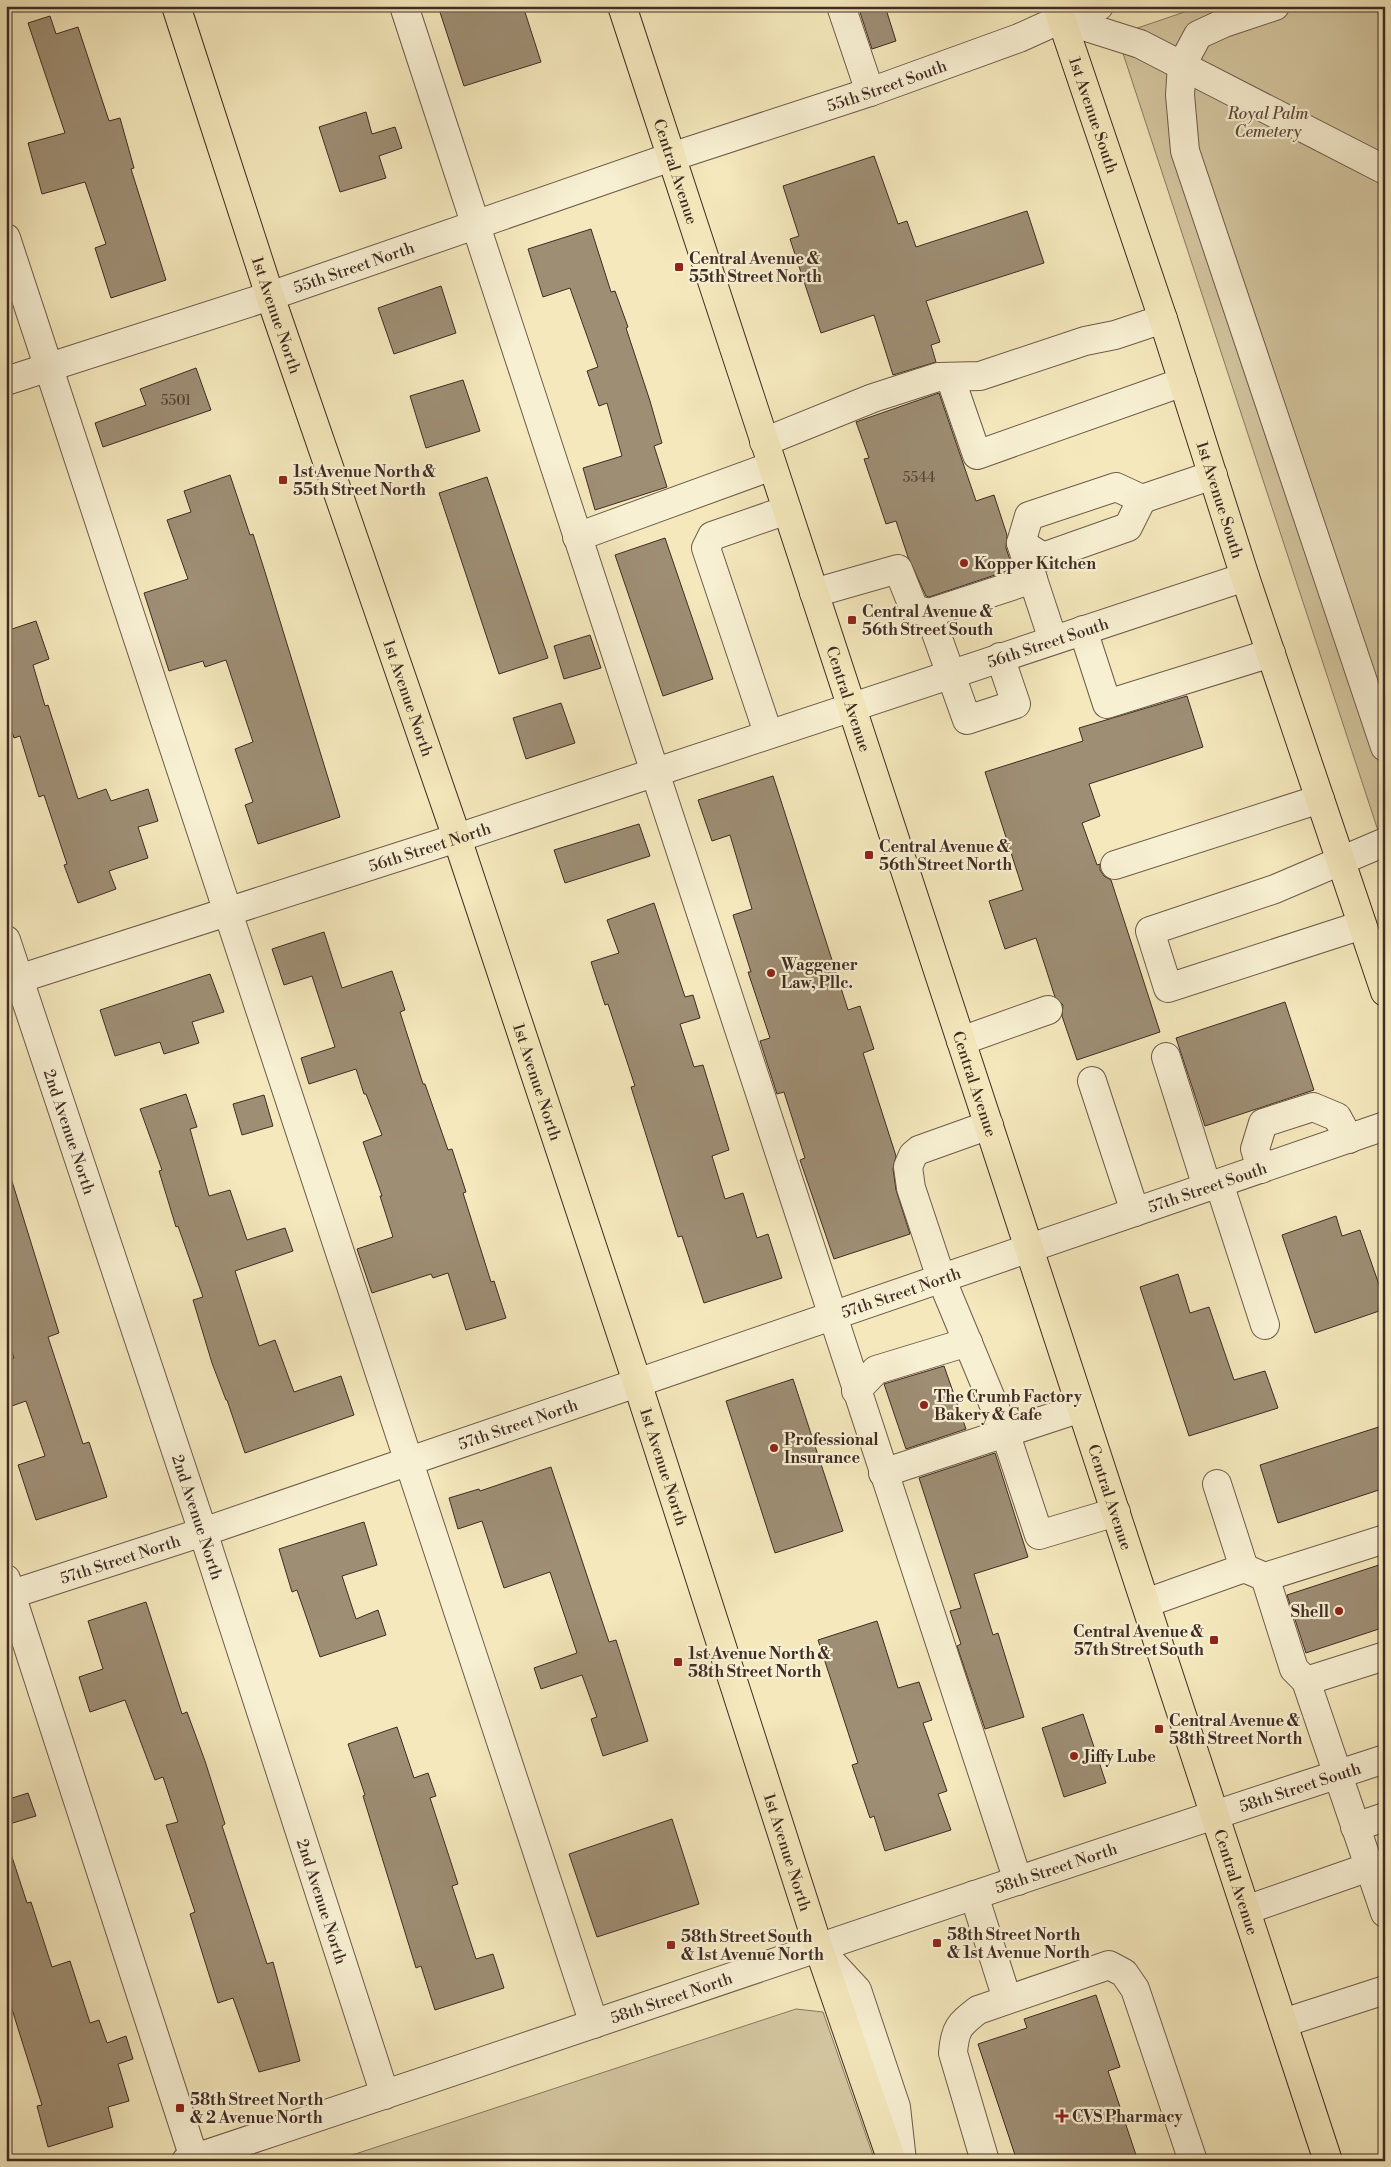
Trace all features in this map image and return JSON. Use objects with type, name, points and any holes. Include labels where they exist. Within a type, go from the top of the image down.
[{"type":"main road","name":"1st Avenue North","points":[[176,6],[270,296],[457,838],[638,1382],[819,1949],[892,2161]]},
{"type":"main road","name":"Central Avenue","points":[[622,6],[1328,2161]]},
{"type":"main road","name":"1st Avenue South","points":[[1059,12],[1163,319],[1245,577],[1385,992]]},
{"type":"street","points":[[404,6],[1018,1881]]},
{"type":"street","points":[[841,6],[870,92]]},
{"type":"street","name":"55th Street South","points":[[671,157],[870,92],[1019,38],[1059,12],[1099,6]]},
{"type":"street","points":[[1275,6],[1198,34],[1182,65],[1180,95],[1185,151],[1385,747]]},
{"type":"street","points":[[1059,12],[1140,44],[1385,170]]},
{"type":"street","name":"55th Street North","points":[[6,381],[270,296],[671,157]]},
{"type":"street","points":[[6,238],[594,2024]]},
{"type":"street","points":[[577,537],[768,454],[873,398],[944,377],[980,376],[1085,341],[1115,335],[1163,319]]},
{"type":"street","points":[[944,377],[977,455],[1183,382]]},
{"type":"street","points":[[1053,640],[1021,543],[1029,516],[1116,487],[1142,499],[1213,475]]},
{"type":"street","points":[[1021,543],[1043,557],[1128,527],[1142,499]]},
{"type":"street","points":[[768,733],[706,548],[712,536],[787,510]]},
{"type":"street","points":[[814,593],[898,569],[914,609],[929,613],[1033,578]]},
{"type":"street","name":"56th Street South","points":[[851,706],[1245,577]]},
{"type":"street","points":[[929,613],[967,720],[1016,704],[1000,657]]},
{"type":"street","points":[[1083,630],[1107,704],[1271,653]]},
{"type":"street","name":"56th Street North","points":[[13,981],[457,838],[851,706]]},
{"type":"street","points":[[1115,865],[1320,799]]},
{"type":"street","points":[[1362,925],[1168,988],[1150,931],[1275,890],[1385,842]]},
{"type":"street","name":"2nd Avenue North","points":[[6,940],[13,981],[203,1532],[385,2095]]},
{"type":"street","points":[[961,1041],[1048,1010]]},
{"type":"street","points":[[1166,1057],[1265,1325]]},
{"type":"street","points":[[1092,1081],[1134,1212]]},
{"type":"street","points":[[1261,1169],[1255,1149],[1263,1123],[1293,1112],[1313,1107],[1337,1118],[1349,1138]]},
{"type":"street","points":[[989,1125],[919,1150],[913,1155],[908,1167],[911,1188],[941,1278],[1005,1432],[1039,1535],[1116,1512]]},
{"type":"street","name":"57th Street South","points":[[1029,1248],[1385,1126]]},
{"type":"street","name":"57th Street North","points":[[8,1590],[203,1532],[1029,1248]]},
{"type":"street","points":[[856,1391],[876,1370],[968,1342]]},
{"type":"street","points":[[883,1472],[1082,1408]]},
{"type":"street","points":[[1217,1484],[1294,1669],[1306,1681],[1336,1774],[1383,1901]]},
{"type":"street","points":[[1146,1603],[1385,1539]]},
{"type":"street","points":[[8,1590],[190,2159]]},
{"type":"street","points":[[1306,1681],[1385,1656]]},
{"type":"street","name":"58th Street South","points":[[1215,1814],[1385,1759]]},
{"type":"street","name":"58th Street North","points":[[190,2159],[819,1949],[1215,1814]]},
{"type":"street","points":[[1355,1828],[1385,1817]]},
{"type":"street","points":[[1246,1910],[1369,1867]]},
{"type":"street","points":[[974,1895],[1007,2000]]},
{"type":"street","points":[[819,1949],[857,1990],[896,2107],[902,2161]]},
{"type":"street","points":[[985,2161],[958,2073],[953,2052],[954,2035],[962,2023],[978,2010],[1109,1964],[1124,1973],[1135,1989],[1193,2161]]},
{"type":"street","points":[[1283,2023],[1385,1990]]},
{"type":"green space","name":"Royal Palm Cemetery","points":[[1202,6],[1385,6],[1385,852],[1117,35]]},
{"type":"green space","points":[[796,2009],[823,2012],[875,2161],[334,2161]]},
{"type":"building","points":[[438,6],[523,6],[541,62],[464,86]]},
{"type":"building","points":[[858,6],[885,6],[896,41],[872,49]]},
{"type":"building","points":[[50,16],[56,34],[78,27],[109,121],[120,118],[134,168],[131,169],[166,280],[111,298],[95,248],[106,244],[85,182],[42,194],[28,143],[65,133],[28,23]]},
{"type":"building","points":[[366,112],[372,134],[395,127],[402,148],[379,156],[386,178],[340,192],[319,127]]},
{"type":"building","points":[[874,156],[898,224],[907,221],[916,247],[1027,211],[1044,263],[926,301],[940,342],[931,345],[936,362],[893,375],[874,315],[821,333],[790,239],[799,236],[783,186]]},
{"type":"building","points":[[591,229],[611,292],[615,291],[628,327],[626,328],[650,401],[662,443],[654,446],[667,487],[595,510],[583,468],[622,456],[607,403],[599,406],[587,371],[598,367],[570,288],[543,297],[528,249]]},
{"type":"building","points":[[441,286],[456,333],[394,354],[378,308]]},
{"type":"building","points":[[196,368],[211,410],[103,447],[95,423],[146,405],[140,389]]},
{"type":"building","points":[[463,380],[480,431],[426,448],[410,396]]},
{"type":"building","points":[[939,393],[976,501],[994,495],[1007,535],[1006,548],[1013,569],[929,597],[926,596],[908,557],[896,521],[886,524],[864,459],[869,458],[856,422]]},
{"type":"building","points":[[230,475],[250,535],[253,534],[340,817],[258,844],[245,805],[253,802],[235,749],[253,742],[226,660],[205,667],[203,661],[169,671],[144,593],[188,579],[167,520],[191,512],[184,491]]},
{"type":"building","points":[[487,477],[548,658],[499,674],[439,493]]},
{"type":"building","points":[[665,538],[713,679],[663,696],[615,555]]},
{"type":"building","points":[[36,621],[49,659],[33,665],[45,706],[48,705],[78,799],[106,789],[111,801],[148,789],[158,821],[138,827],[148,858],[109,871],[116,889],[78,903],[64,865],[67,864],[44,795],[39,797],[20,736],[14,738],[6,714],[6,631]]},
{"type":"building","points":[[590,635],[601,668],[564,679],[554,646]]},
{"type":"building","points":[[1187,696],[1203,747],[1089,784],[1100,816],[1082,823],[1097,865],[1100,864],[1100,870],[1104,876],[1111,880],[1160,1032],[1077,1060],[1062,1016],[1063,1005],[1055,997],[1036,938],[1005,949],[989,901],[1023,890],[985,772],[1083,741],[1079,728]]},
{"type":"building","points":[[561,703],[575,743],[526,759],[513,718]]},
{"type":"building","points":[[773,776],[848,1010],[860,1006],[874,1049],[863,1053],[896,1156],[893,1169],[896,1190],[910,1234],[834,1259],[800,1160],[805,1158],[784,1092],[777,1094],[760,1041],[770,1038],[748,972],[751,972],[733,915],[752,909],[730,835],[712,841],[698,800]]},
{"type":"building","points":[[639,824],[650,856],[565,883],[554,850]]},
{"type":"building","points":[[654,903],[685,997],[693,995],[700,1018],[680,1024],[694,1067],[703,1065],[729,1150],[712,1156],[725,1199],[743,1193],[757,1238],[768,1234],[782,1278],[704,1303],[682,1236],[678,1237],[631,1087],[635,1086],[608,1004],[605,1005],[591,962],[619,953],[607,920]]},
{"type":"building","points":[[324,932],[342,988],[392,971],[405,1010],[400,1012],[423,1084],[425,1084],[448,1150],[452,1149],[466,1192],[463,1193],[491,1282],[494,1281],[506,1318],[466,1330],[448,1273],[433,1278],[431,1274],[372,1293],[357,1249],[393,1237],[380,1196],[382,1196],[363,1142],[382,1135],[366,1094],[364,1094],[356,1069],[309,1084],[301,1058],[335,1047],[312,976],[284,985],[272,949]]},
{"type":"building","points":[[210,974],[224,1012],[192,1022],[199,1043],[164,1054],[160,1042],[115,1056],[100,1010]]},
{"type":"building","points":[[1285,1002],[1314,1090],[1205,1126],[1176,1038]]},
{"type":"building","points":[[186,1094],[197,1127],[190,1129],[209,1196],[230,1190],[247,1240],[285,1228],[293,1251],[235,1271],[259,1346],[275,1340],[294,1392],[341,1376],[354,1415],[245,1453],[212,1363],[193,1300],[203,1297],[178,1226],[176,1227],[159,1171],[162,1170],[140,1109]]},
{"type":"building","points":[[264,1095],[273,1126],[242,1135],[233,1104]]},
{"type":"building","points":[[11,1178],[59,1333],[48,1337],[83,1444],[89,1442],[107,1497],[36,1520],[18,1465],[45,1456],[26,1401],[6,1408],[6,1361],[14,1358],[6,1336],[6,1179]]},
{"type":"building","points":[[1336,1216],[1342,1236],[1360,1230],[1385,1302],[1385,1309],[1315,1333],[1282,1235]]},
{"type":"building","points":[[1178,1274],[1190,1313],[1209,1307],[1234,1380],[1265,1371],[1278,1408],[1189,1436],[1140,1287]]},
{"type":"building","points":[[944,1366],[966,1429],[906,1449],[884,1384]]},
{"type":"building","points":[[793,1379],[843,1531],[775,1553],[726,1401]]},
{"type":"building","points":[[1385,1425],[1385,1488],[1278,1523],[1260,1465]]},
{"type":"building","points":[[995,1453],[1028,1557],[974,1574],[993,1635],[998,1633],[1024,1717],[985,1729],[957,1646],[961,1644],[950,1611],[961,1608],[919,1478]]},
{"type":"building","points":[[551,1467],[609,1642],[616,1640],[648,1741],[603,1756],[591,1719],[597,1717],[582,1675],[541,1689],[534,1668],[577,1653],[550,1572],[504,1588],[482,1521],[458,1529],[449,1498],[479,1489],[480,1491]]},
{"type":"building","points":[[364,1522],[377,1565],[342,1576],[356,1619],[378,1610],[386,1635],[320,1657],[297,1590],[292,1592],[279,1549]]},
{"type":"building","name":"Shell","points":[[1385,1563],[1385,1627],[1306,1653],[1287,1595]]},
{"type":"building","points":[[146,1602],[182,1714],[187,1712],[205,1761],[225,1824],[222,1826],[267,1964],[273,1962],[300,2061],[259,2072],[233,1998],[218,2003],[190,1914],[195,1912],[166,1825],[178,1822],[163,1777],[155,1780],[125,1700],[90,1712],[79,1677],[103,1669],[88,1621]]},
{"type":"building","points":[[877,1621],[898,1688],[919,1682],[932,1720],[923,1723],[947,1791],[938,1794],[951,1830],[885,1851],[874,1816],[870,1818],[852,1765],[858,1763],[818,1640]]},
{"type":"building","name":"Jiffy Lube","points":[[1083,1714],[1106,1783],[1064,1797],[1042,1728]]},
{"type":"building","points":[[397,1727],[414,1778],[428,1773],[436,1796],[430,1798],[458,1884],[452,1886],[476,1959],[493,1954],[504,1988],[435,2010],[421,1966],[416,1968],[348,1744]]},
{"type":"building","points":[[28,1793],[36,1816],[6,1825],[6,1800]]},
{"type":"building","points":[[672,1819],[699,1904],[597,1937],[569,1854]]},
{"type":"building","points":[[11,1854],[27,1903],[31,1902],[52,1967],[70,1961],[90,2023],[99,2020],[107,2043],[126,2036],[133,2059],[118,2064],[129,2101],[108,2107],[113,2127],[48,2147],[37,2106],[42,2105],[6,1990],[6,1855]]},
{"type":"building","name":"CVS Pharmacy","points":[[1096,1995],[1120,2067],[1108,2071],[1138,2161],[1017,2161],[978,2044],[1027,2028],[1024,2019]]},
{"type":"place","name":"Central Avenue & 55th Street North","points":[[679,267]]},
{"type":"place","name":"1st Avenue North & 55th Street North","points":[[283,480]]},
{"type":"place","name":"Kopper Kitchen","points":[[964,563]]},
{"type":"place","name":"Central Avenue & 56th Street South","points":[[852,620]]},
{"type":"place","name":"Central Avenue & 56th Street North","points":[[869,855]]},
{"type":"place","name":"Waggener Law, Pllc.","points":[[771,973]]},
{"type":"place","name":"The Crumb Factory Bakery & Cafe","points":[[924,1405]]},
{"type":"place","name":"Professional Insurance","points":[[774,1448]]},
{"type":"place","name":"Shell","points":[[1339,1611]]},
{"type":"place","name":"Central Avenue & 57th Street South","points":[[1214,1640]]},
{"type":"place","name":"1st Avenue North & 58th Street North","points":[[678,1662]]},
{"type":"place","name":"Central Avenue & 58th Street North","points":[[1159,1729]]},
{"type":"place","name":"Jiffy Lube","points":[[1074,1756]]},
{"type":"place","name":"58th Street North & 1st Avenue North","points":[[937,1943]]},
{"type":"place","name":"58th Street South & 1st Avenue North","points":[[671,1945]]},
{"type":"place","name":"58th Street North & 2 Avenue North","points":[[180,2108]]},
{"type":"place","name":"CVS Pharmacy","points":[[1062,2116]]}]
